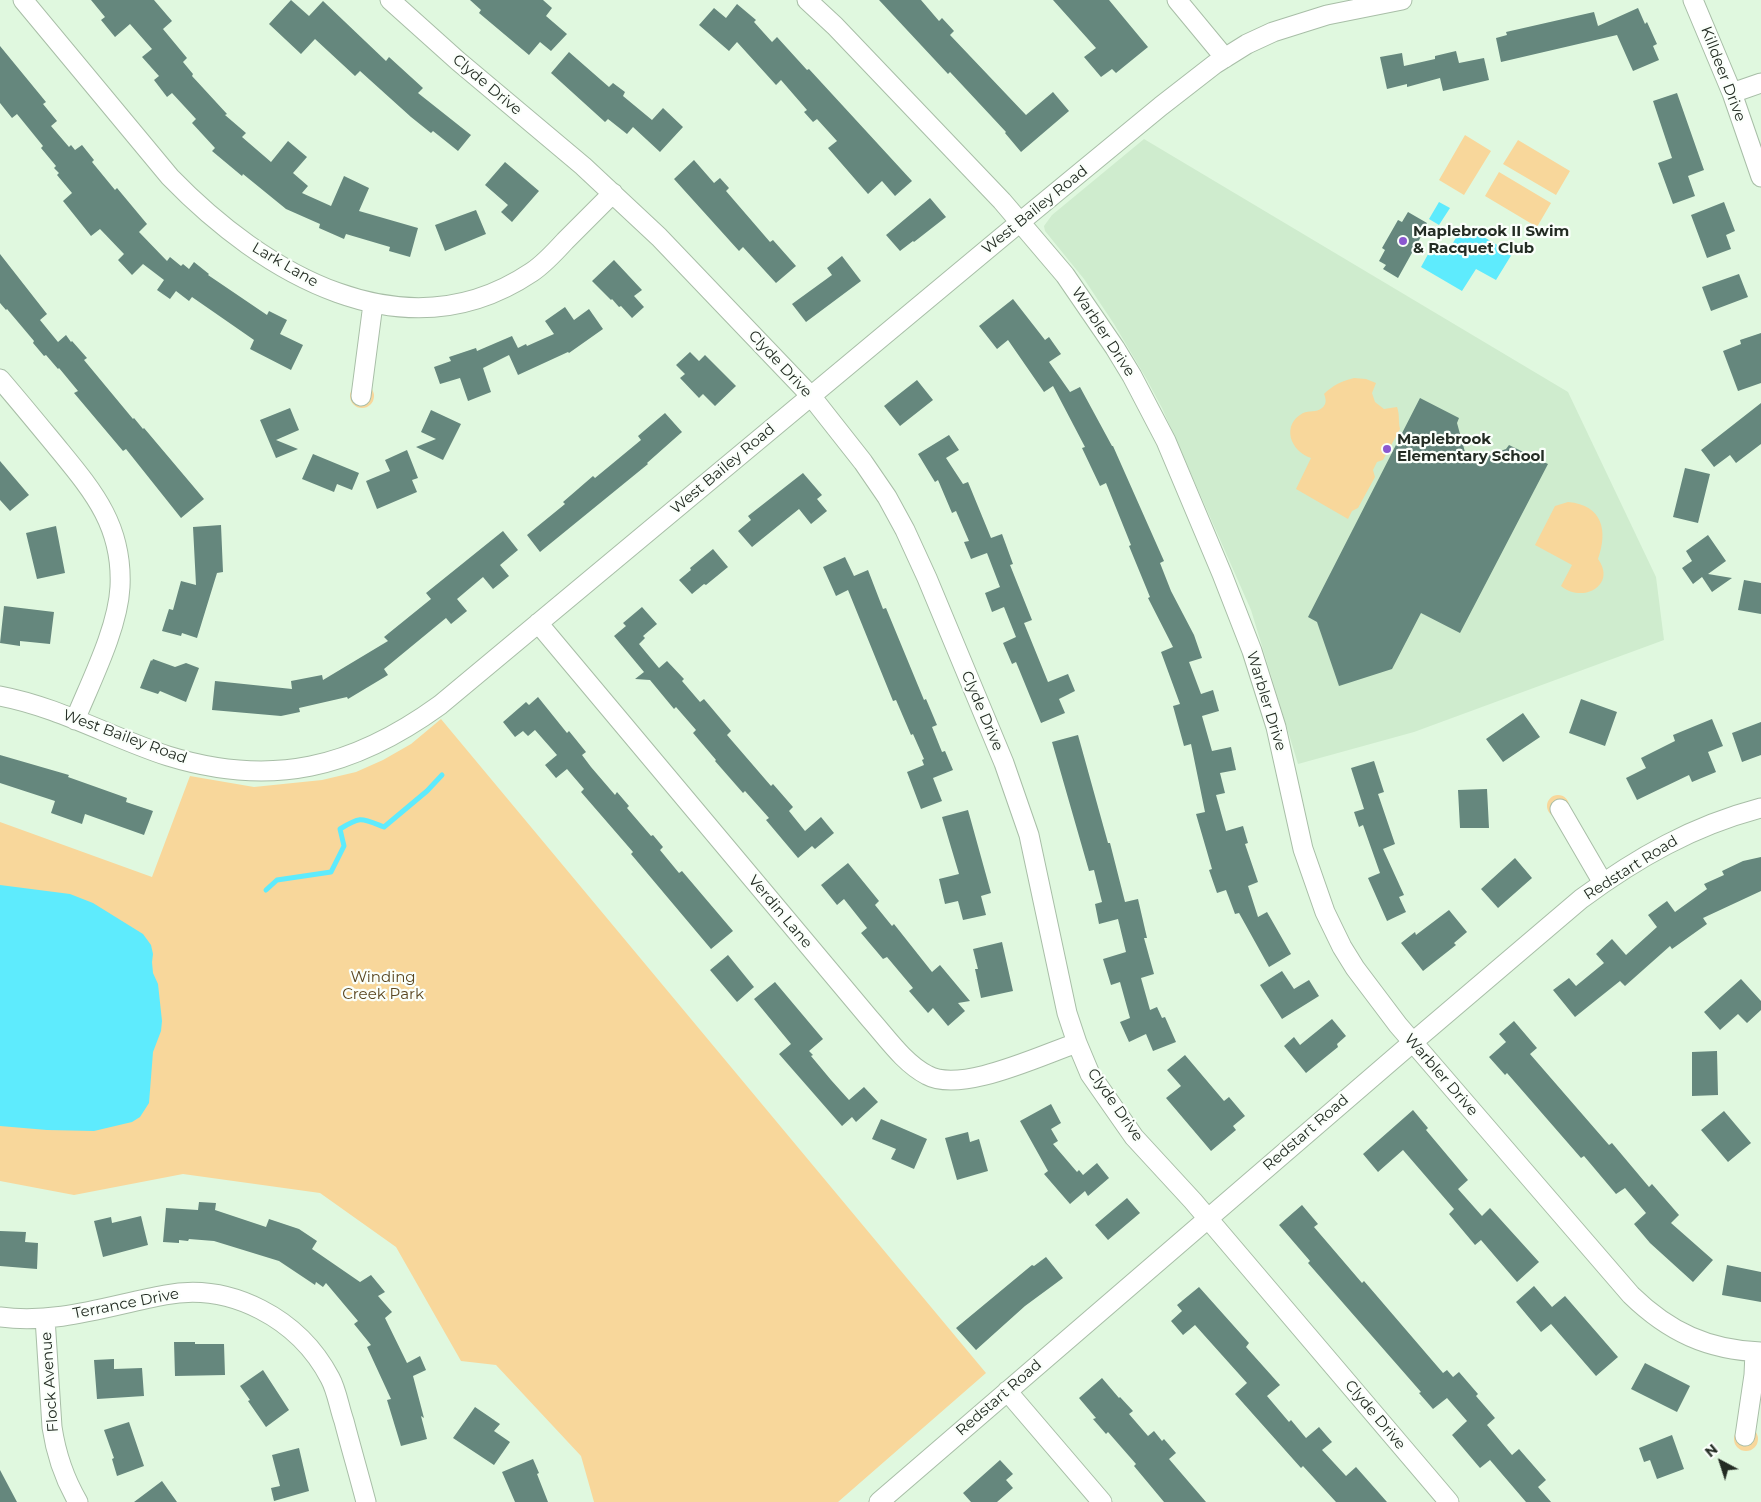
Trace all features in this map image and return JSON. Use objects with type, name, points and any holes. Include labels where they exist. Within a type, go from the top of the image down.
[{"type":"street","name":"Lark Lane","points":[[23,0],[170,177],[201,206],[242,240],[294,272],[338,294],[373,304],[400,308],[442,307],[478,298],[533,272],[613,193]]},
{"type":"street","name":"Clyde Drive","points":[[390,0],[458,60],[552,138],[659,237],[811,396],[863,462],[886,497],[927,578],[1004,763],[1029,834],[1067,1012],[1090,1074],[1134,1136],[1449,1502]]},
{"type":"street","name":"Warbler Drive","points":[[807,0],[842,33],[1002,201],[1084,300],[1132,376],[1166,441],[1222,574],[1265,688],[1283,756],[1303,849],[1325,912],[1354,968],[1413,1042],[1624,1288],[1644,1308],[1664,1324],[1701,1341],[1758,1352]]},
{"type":"street","points":[[1177,0],[1225,58]]},
{"type":"street","name":"West Bailey Road","points":[[0,696],[38,706],[168,755],[215,768],[256,771],[304,768],[327,763],[361,751],[413,724],[440,705],[1020,222],[1161,106],[1225,58],[1264,36],[1294,25],[1327,15],[1402,0]]},
{"type":"street","name":"Killdeer Drive","points":[[1693,0],[1732,93],[1761,177]]},
{"type":"street","points":[[1732,93],[1761,83]]},
{"type":"street","points":[[361,396],[373,304]]},
{"type":"street","points":[[0,379],[88,484],[107,516],[118,555],[120,588],[114,617],[106,643],[75,720]]},
{"type":"street","name":"Verdin Lane","points":[[538,623],[870,1019],[915,1067],[937,1079],[951,1081],[972,1078],[1004,1070],[1077,1043]]},
{"type":"street","name":"Redstart Road","points":[[879,1502],[1581,899],[1603,883],[1676,838],[1727,818],[1761,808]]},
{"type":"street","points":[[1560,809],[1603,883]]},
{"type":"street","name":"Terrance Drive","points":[[0,1317],[45,1318],[114,1307],[165,1294],[184,1292],[214,1294],[234,1298],[274,1317],[307,1344],[316,1354],[330,1379],[366,1502]]},
{"type":"street","name":"Flock Avenue","points":[[45,1318],[52,1427],[61,1467],[69,1487],[78,1502]]},
{"type":"street","points":[[1745,1436],[1758,1352]]},
{"type":"street","points":[[1007,1391],[1102,1502]]},
{"type":"shaded area","name":"Maplebrook Elementary School","points":[[1144,139],[1568,392],[1656,577],[1664,640],[1414,732],[1298,764],[1251,610],[1162,408],[1114,324],[1084,279],[1045,231],[1044,226],[1052,215]]},
{"type":"green space","points":[[1465,135],[1491,151],[1464,195],[1439,180]]},
{"type":"green space","points":[[1518,140],[1570,171],[1556,195],[1503,164]]},
{"type":"green space","points":[[1499,172],[1551,203],[1537,227],[1485,196]]},
{"type":"green space","points":[[1354,378],[1366,379],[1376,383],[1372,393],[1375,402],[1384,409],[1397,407],[1400,429],[1383,460],[1377,462],[1373,470],[1375,477],[1358,508],[1352,511],[1348,519],[1296,489],[1311,458],[1304,455],[1293,444],[1290,431],[1296,418],[1303,413],[1320,410],[1325,405],[1324,394],[1327,391],[1346,380]]},
{"type":"green space","points":[[362,384],[367,385],[373,391],[373,401],[367,407],[362,408],[357,407],[351,401],[350,396],[351,391],[357,385]]},
{"type":"green space","points":[[1568,502],[1589,508],[1596,514],[1602,529],[1601,549],[1598,559],[1603,568],[1603,577],[1595,589],[1587,592],[1570,591],[1561,586],[1572,565],[1535,545],[1555,506]]},
{"type":"green space","name":"Winding Creek Park","points":[[441,719],[986,1373],[838,1502],[594,1502],[581,1456],[496,1365],[461,1361],[396,1247],[320,1193],[183,1174],[74,1195],[0,1181],[0,822],[152,877],[190,776],[254,787],[322,780],[356,772],[383,760],[411,744]]},
{"type":"green space","points":[[1554,795],[1562,795],[1569,802],[1569,810],[1562,817],[1554,817],[1547,810],[1547,802]]},
{"type":"green space","points":[[1746,1427],[1751,1428],[1757,1434],[1757,1444],[1751,1450],[1746,1451],[1741,1450],[1735,1444],[1734,1439],[1735,1434],[1741,1428]]},
{"type":"water","points":[[1439,202],[1450,208],[1439,225],[1429,219]]},
{"type":"water","points":[[1464,225],[1512,254],[1496,280],[1476,269],[1462,291],[1421,267],[1432,247],[1446,254]]},
{"type":"water","points":[[0,885],[70,894],[93,903],[143,934],[151,945],[153,973],[158,984],[162,1021],[161,1031],[153,1052],[149,1103],[140,1117],[132,1122],[94,1131],[0,1126]]},
{"type":"building","points":[[91,0],[154,0],[172,21],[163,29],[187,58],[183,62],[193,74],[192,76],[227,114],[225,115],[246,133],[242,137],[271,162],[288,141],[307,157],[293,173],[308,186],[302,193],[331,206],[344,176],[369,188],[359,211],[418,228],[410,257],[389,251],[390,247],[346,234],[344,239],[319,228],[320,224],[286,209],[243,174],[242,176],[212,151],[215,148],[192,123],[196,119],[172,93],[167,97],[154,80],[159,76],[142,57],[152,49],[130,24],[115,37],[101,20],[105,17]]},
{"type":"building","points":[[291,0],[309,16],[323,1],[386,61],[389,57],[423,88],[418,93],[471,135],[458,151],[433,131],[431,133],[411,117],[360,71],[355,76],[315,39],[301,54],[269,24]]},
{"type":"building","points":[[470,0],[543,0],[552,8],[546,16],[567,34],[551,51],[540,42],[529,55],[479,13],[481,10]]},
{"type":"building","points":[[879,0],[921,0],[939,21],[942,18],[954,31],[950,35],[1026,115],[1053,92],[1069,111],[1021,152],[1006,132],[950,72],[948,74]]},
{"type":"building","points":[[1053,0],[1109,0],[1148,47],[1116,73],[1112,69],[1101,77],[1084,57],[1096,48]]},
{"type":"building","points":[[737,4],[756,20],[754,22],[772,42],[777,37],[807,70],[809,69],[912,181],[895,196],[882,181],[868,194],[828,148],[837,141],[817,119],[813,122],[804,112],[807,110],[781,80],[776,85],[737,42],[729,51],[699,25],[714,8],[726,18]]},
{"type":"building","points":[[1638,8],[1657,44],[1653,46],[1659,60],[1633,71],[1617,35],[1501,62],[1496,38],[1507,35],[1506,32],[1594,12],[1598,26]]},
{"type":"building","points":[[0,46],[46,102],[43,104],[57,121],[51,126],[69,147],[71,145],[75,150],[82,145],[94,160],[92,162],[115,190],[117,188],[147,224],[139,232],[167,261],[170,257],[181,266],[183,264],[189,269],[194,262],[208,275],[267,315],[269,311],[287,320],[280,334],[303,345],[291,370],[250,349],[254,340],[192,297],[189,301],[176,291],[170,299],[157,290],[164,280],[143,264],[132,275],[118,260],[124,254],[100,229],[91,236],[63,201],[72,193],[57,175],[59,173],[54,168],[56,166],[41,148],[43,146],[17,114],[12,118],[0,103]]},
{"type":"building","points":[[1456,51],[1459,63],[1484,58],[1489,80],[1443,91],[1440,78],[1407,87],[1407,84],[1387,89],[1380,57],[1402,53],[1404,66],[1435,59],[1435,56]]},
{"type":"building","points":[[569,52],[609,87],[613,83],[625,92],[623,96],[652,120],[663,108],[683,127],[660,152],[633,127],[627,134],[608,119],[605,122],[551,73]]},
{"type":"building","points":[[1677,93],[1704,170],[1688,176],[1695,196],[1673,204],[1658,163],[1672,158],[1653,101]]},
{"type":"building","points":[[694,160],[714,183],[720,178],[729,188],[726,191],[770,242],[773,240],[796,266],[776,283],[743,247],[739,251],[674,179]]},
{"type":"building","points":[[505,162],[539,191],[512,222],[501,212],[508,205],[485,185]]},
{"type":"building","points":[[930,198],[946,217],[900,251],[886,235]]},
{"type":"building","points":[[1724,202],[1735,231],[1726,235],[1731,249],[1707,258],[1691,215]]},
{"type":"building","points":[[476,210],[486,234],[445,251],[435,225]]},
{"type":"building","name":"Maplebrook II Swim & Racquet Club","points":[[1408,212],[1427,223],[1398,278],[1383,269],[1386,265],[1379,261],[1385,250],[1382,248],[1398,220],[1402,222]]},
{"type":"building","points":[[0,254],[47,314],[40,320],[58,342],[66,335],[72,341],[87,358],[84,360],[133,419],[144,428],[204,499],[181,518],[126,449],[123,451],[74,393],[78,391],[59,368],[46,355],[44,356],[33,343],[34,341],[0,303]]},
{"type":"building","points":[[842,256],[861,281],[806,322],[792,304],[832,275],[827,268]]},
{"type":"building","points":[[614,260],[642,290],[634,296],[644,307],[632,318],[592,281]]},
{"type":"building","points":[[1739,274],[1748,297],[1711,311],[1702,287]]},
{"type":"building","points":[[1013,299],[1045,340],[1049,337],[1061,354],[1049,362],[1070,392],[1080,387],[1113,446],[1164,561],[1160,563],[1171,591],[1194,635],[1202,658],[1189,662],[1201,694],[1213,690],[1219,711],[1202,716],[1212,751],[1231,747],[1236,770],[1220,773],[1225,793],[1216,795],[1226,831],[1243,826],[1248,843],[1245,844],[1258,882],[1248,886],[1258,917],[1267,912],[1291,954],[1269,967],[1239,913],[1235,914],[1226,890],[1217,893],[1209,870],[1212,869],[1196,814],[1205,812],[1191,744],[1184,746],[1173,706],[1180,704],[1161,652],[1173,647],[1148,598],[1150,597],[1106,483],[1100,486],[1082,448],[1085,447],[1053,386],[1044,392],[1008,340],[997,349],[979,326]]},
{"type":"building","points":[[565,307],[574,320],[589,309],[603,329],[569,353],[518,375],[509,355],[483,368],[491,392],[468,401],[460,378],[440,384],[434,367],[451,361],[449,357],[476,348],[477,351],[512,336],[518,348],[526,344],[527,346],[554,334],[545,321]]},
{"type":"building","points":[[1761,333],[1761,383],[1738,391],[1723,351],[1741,344],[1740,340]]},
{"type":"building","points":[[690,352],[699,361],[705,355],[736,386],[715,406],[703,394],[699,398],[680,378],[685,374],[676,365]]},
{"type":"building","points":[[917,380],[933,400],[900,426],[884,406]]},
{"type":"building","points":[[1420,398],[1459,418],[1457,423],[1465,452],[1477,459],[1506,449],[1509,445],[1548,464],[1460,633],[1421,613],[1392,669],[1339,686],[1317,622],[1308,617]]},
{"type":"building","points":[[1761,403],[1761,444],[1736,463],[1730,455],[1714,467],[1701,450]]},
{"type":"building","points":[[290,408],[299,430],[276,440],[298,449],[276,458],[260,420]]},
{"type":"building","points":[[431,410],[461,424],[443,460],[416,447],[436,439],[421,432]]},
{"type":"building","points":[[665,413],[682,432],[648,464],[540,552],[527,535],[565,504],[563,502],[593,476],[595,478],[641,440],[638,436]]},
{"type":"building","points":[[949,435],[959,450],[946,458],[963,484],[968,482],[991,538],[1002,534],[1013,564],[1010,565],[1032,620],[1024,623],[1048,682],[1068,674],[1075,691],[1059,699],[1065,713],[1041,723],[1016,662],[1012,664],[1003,643],[1016,637],[1004,607],[992,612],[985,593],[1000,587],[987,553],[971,559],[964,542],[969,541],[956,511],[952,513],[938,480],[935,482],[918,454]]},
{"type":"building","points":[[407,450],[418,478],[412,480],[417,492],[377,509],[366,481],[390,471],[385,460]]},
{"type":"building","points":[[313,454],[359,473],[352,490],[337,484],[334,492],[302,479]]},
{"type":"building","points":[[0,461],[29,495],[10,511],[0,500]]},
{"type":"building","points":[[1685,468],[1710,474],[1698,523],[1673,517]]},
{"type":"building","points":[[803,473],[822,495],[817,499],[827,511],[811,524],[799,509],[752,547],[738,531],[751,520],[748,516]]},
{"type":"building","points":[[221,525],[223,572],[217,573],[197,638],[182,633],[181,636],[162,631],[169,609],[173,610],[181,581],[196,585],[193,527]]},
{"type":"building","points":[[56,526],[65,573],[37,579],[26,533]]},
{"type":"building","points":[[503,531],[518,550],[500,565],[509,576],[493,589],[483,577],[457,599],[467,611],[451,624],[446,618],[384,669],[388,675],[348,699],[347,697],[299,708],[300,712],[281,716],[212,710],[215,681],[292,689],[291,681],[322,675],[323,680],[388,641],[384,637],[431,599],[426,593]]},
{"type":"building","points":[[1708,535],[1726,561],[1708,574],[1732,578],[1712,592],[1702,577],[1693,584],[1682,568],[1692,561],[1686,551]]},
{"type":"building","points":[[713,549],[728,567],[692,594],[679,580]]},
{"type":"building","points":[[845,557],[854,576],[868,570],[883,609],[886,608],[924,700],[926,699],[937,725],[932,727],[942,752],[945,751],[953,770],[933,778],[942,801],[921,809],[907,772],[924,765],[922,760],[924,759],[896,700],[893,701],[848,590],[836,596],[823,567]]},
{"type":"building","points":[[1744,580],[1761,583],[1761,614],[1738,610]]},
{"type":"building","points":[[4,606],[54,612],[50,644],[20,641],[20,646],[0,643]]},
{"type":"building","points":[[642,607],[657,624],[643,636],[645,638],[639,644],[659,668],[667,661],[684,679],[682,681],[700,702],[704,699],[731,731],[727,735],[771,786],[773,784],[793,807],[789,811],[805,831],[821,817],[834,833],[815,849],[812,846],[798,858],[766,820],[769,818],[745,791],[743,793],[715,761],[693,733],[696,730],[676,707],[674,709],[650,680],[635,679],[644,672],[614,636],[626,626],[623,623]]},
{"type":"building","points":[[153,659],[175,667],[186,663],[199,668],[186,702],[160,691],[158,694],[140,688]]},
{"type":"building","points":[[538,697],[567,733],[569,731],[586,752],[582,755],[591,767],[615,795],[617,792],[629,806],[627,808],[663,847],[660,850],[679,873],[682,871],[733,931],[711,949],[631,854],[633,852],[581,792],[584,789],[567,769],[556,778],[545,765],[557,755],[535,730],[528,736],[523,731],[515,737],[503,722],[526,702],[529,705]]},
{"type":"building","points":[[1581,699],[1617,712],[1605,746],[1569,733]]},
{"type":"building","points":[[1523,713],[1540,737],[1503,762],[1486,739]]},
{"type":"building","points":[[1712,719],[1723,746],[1708,752],[1716,772],[1692,782],[1689,775],[1637,800],[1626,778],[1646,768],[1641,758],[1675,741],[1673,735]]},
{"type":"building","points":[[1761,722],[1761,755],[1742,762],[1732,733]]},
{"type":"building","points":[[1078,735],[1108,843],[1110,843],[1125,902],[1138,899],[1147,938],[1144,938],[1154,974],[1141,978],[1150,1010],[1157,1007],[1162,1018],[1165,1017],[1176,1042],[1153,1051],[1146,1034],[1129,1042],[1120,1022],[1130,1018],[1120,982],[1111,985],[1103,959],[1126,952],[1118,919],[1099,924],[1095,904],[1102,902],[1094,870],[1089,871],[1052,742]]},
{"type":"building","points":[[0,755],[69,775],[68,777],[127,798],[126,802],[153,811],[144,835],[85,814],[82,824],[51,813],[55,801],[0,783]]},
{"type":"building","points":[[1374,761],[1384,792],[1378,794],[1395,844],[1383,849],[1404,895],[1399,897],[1406,912],[1387,921],[1368,878],[1380,873],[1363,825],[1359,827],[1354,812],[1364,809],[1351,768]]},
{"type":"building","points":[[1487,789],[1489,828],[1460,828],[1458,790]]},
{"type":"building","points":[[968,810],[991,893],[981,896],[986,915],[963,920],[958,901],[945,904],[939,879],[959,874],[942,817]]},
{"type":"building","points":[[1761,857],[1761,891],[1703,918],[1707,924],[1672,949],[1670,946],[1625,986],[1620,981],[1575,1017],[1553,990],[1569,978],[1576,986],[1604,963],[1596,954],[1612,939],[1626,955],[1657,927],[1648,915],[1667,901],[1675,912],[1707,889],[1704,884],[1724,875],[1722,871],[1743,861]]},
{"type":"building","points":[[1515,858],[1532,878],[1498,908],[1481,889]]},
{"type":"building","points":[[848,863],[879,901],[875,905],[892,926],[894,924],[932,972],[940,965],[970,1001],[958,1003],[965,1011],[948,1026],[933,1008],[928,1013],[909,991],[913,988],[887,957],[883,959],[861,933],[867,928],[844,899],[837,905],[821,885]]},
{"type":"building","points":[[1449,910],[1467,932],[1454,943],[1456,945],[1423,971],[1401,943],[1415,932],[1416,935]]},
{"type":"building","points":[[1002,942],[1013,991],[981,998],[975,969],[978,969],[973,949]]},
{"type":"building","points":[[728,955],[754,987],[737,1002],[710,970]]},
{"type":"building","points":[[1282,971],[1294,989],[1309,980],[1319,996],[1282,1019],[1260,985]]},
{"type":"building","points":[[1741,979],[1761,1001],[1761,1010],[1747,1023],[1738,1014],[1720,1030],[1704,1012]]},
{"type":"building","points":[[775,982],[823,1039],[809,1051],[831,1080],[849,1100],[864,1087],[878,1102],[856,1122],[852,1117],[842,1126],[779,1054],[791,1044],[754,999]]},
{"type":"building","points":[[1332,1019],[1346,1036],[1337,1044],[1338,1047],[1306,1073],[1284,1046],[1294,1037],[1300,1045]]},
{"type":"building","points":[[1514,1021],[1537,1048],[1530,1054],[1609,1145],[1612,1143],[1649,1187],[1652,1184],[1679,1215],[1671,1223],[1713,1260],[1693,1282],[1650,1243],[1634,1224],[1646,1213],[1625,1188],[1616,1194],[1584,1156],[1581,1158],[1507,1073],[1505,1075],[1489,1057],[1506,1042],[1499,1034]]},
{"type":"building","points":[[1717,1051],[1718,1095],[1692,1096],[1692,1052]]},
{"type":"building","points":[[1185,1055],[1224,1101],[1229,1097],[1245,1116],[1233,1126],[1236,1130],[1211,1151],[1166,1098],[1181,1086],[1167,1070]]},
{"type":"building","points":[[1051,1104],[1061,1123],[1051,1129],[1058,1141],[1053,1144],[1077,1172],[1079,1170],[1083,1175],[1097,1163],[1109,1178],[1088,1196],[1085,1191],[1070,1204],[1044,1174],[1048,1171],[1020,1121]]},
{"type":"building","points":[[1413,1110],[1428,1128],[1426,1130],[1468,1180],[1458,1189],[1482,1216],[1490,1208],[1539,1262],[1517,1282],[1481,1240],[1475,1245],[1449,1214],[1454,1209],[1403,1150],[1378,1172],[1363,1154]]},
{"type":"building","points":[[1724,1111],[1751,1143],[1728,1162],[1701,1130]]},
{"type":"building","points":[[881,1119],[927,1139],[914,1169],[891,1159],[896,1149],[872,1139]]},
{"type":"building","points":[[968,1132],[970,1142],[979,1139],[988,1171],[957,1180],[945,1138]]},
{"type":"building","points":[[1127,1198],[1140,1213],[1108,1240],[1095,1225]]},
{"type":"building","points":[[199,1202],[216,1203],[215,1210],[266,1227],[269,1219],[299,1229],[317,1241],[312,1249],[360,1282],[371,1275],[385,1292],[378,1296],[392,1312],[385,1318],[407,1363],[420,1356],[426,1370],[413,1376],[424,1418],[421,1416],[427,1439],[401,1446],[387,1400],[391,1399],[367,1347],[371,1345],[354,1324],[358,1321],[326,1283],[323,1287],[316,1282],[315,1285],[279,1261],[214,1241],[189,1239],[188,1241],[179,1240],[179,1243],[163,1242],[166,1208],[198,1210]]},
{"type":"building","points":[[1302,1205],[1318,1224],[1314,1227],[1362,1283],[1364,1281],[1443,1373],[1447,1370],[1453,1377],[1459,1372],[1478,1394],[1476,1396],[1495,1418],[1487,1425],[1512,1455],[1519,1449],[1546,1480],[1538,1487],[1551,1502],[1526,1502],[1490,1460],[1480,1468],[1452,1435],[1467,1421],[1447,1398],[1433,1409],[1419,1393],[1421,1392],[1308,1263],[1310,1261],[1279,1225]]},
{"type":"building","points":[[141,1216],[148,1245],[103,1257],[94,1221],[111,1217],[112,1223]]},
{"type":"building","points":[[0,1231],[26,1232],[25,1242],[38,1243],[37,1269],[0,1266]]},
{"type":"building","points":[[1046,1257],[1063,1278],[1025,1306],[976,1350],[956,1328],[1032,1265],[1034,1266]]},
{"type":"building","points":[[1727,1265],[1761,1272],[1761,1302],[1722,1295]]},
{"type":"building","points":[[1534,1286],[1552,1307],[1565,1296],[1618,1357],[1596,1376],[1551,1324],[1541,1332],[1516,1302]]},
{"type":"building","points":[[1199,1287],[1249,1343],[1246,1347],[1280,1385],[1267,1396],[1289,1422],[1291,1420],[1306,1438],[1319,1427],[1332,1442],[1322,1450],[1346,1476],[1356,1467],[1387,1502],[1336,1502],[1303,1466],[1301,1468],[1235,1394],[1247,1383],[1195,1325],[1183,1335],[1171,1321],[1182,1311],[1177,1305]]},
{"type":"building","points":[[174,1342],[224,1344],[225,1375],[175,1376]]},
{"type":"building","points":[[114,1359],[114,1369],[142,1368],[144,1396],[97,1399],[94,1360]]},
{"type":"building","points":[[1645,1363],[1690,1386],[1677,1412],[1631,1389]]},
{"type":"building","points":[[263,1370],[289,1410],[266,1427],[240,1386]]},
{"type":"building","points":[[1102,1378],[1133,1411],[1129,1414],[1148,1436],[1154,1431],[1176,1453],[1169,1459],[1206,1502],[1164,1502],[1134,1466],[1136,1464],[1108,1432],[1106,1434],[1093,1419],[1096,1418],[1079,1398]]},
{"type":"building","points":[[475,1407],[500,1424],[494,1431],[510,1442],[494,1465],[453,1438]]},
{"type":"building","points":[[129,1422],[144,1466],[117,1476],[112,1459],[114,1458],[104,1430]]},
{"type":"building","points":[[1672,1435],[1684,1469],[1657,1479],[1650,1460],[1644,1462],[1639,1448]]},
{"type":"building","points":[[299,1448],[309,1491],[274,1501],[271,1488],[280,1486],[272,1455]]},
{"type":"building","points":[[533,1459],[548,1502],[515,1502],[502,1472]]},
{"type":"building","points":[[1000,1460],[1013,1474],[1006,1480],[1013,1488],[997,1502],[971,1502],[963,1493]]},
{"type":"building","points":[[0,1470],[17,1502],[0,1502]]},
{"type":"building","points":[[162,1481],[177,1502],[134,1502]]},
{"type":"waterway","points":[[266,890],[277,880],[331,872],[344,846],[340,829],[357,820],[366,820],[384,827],[427,791],[442,775]]},
{"type":"place","name":"Maplebrook II Swim & Racquet Club","points":[[1403,241]]},
{"type":"place","name":"Maplebrook Elementary School","points":[[1387,449]]}]
